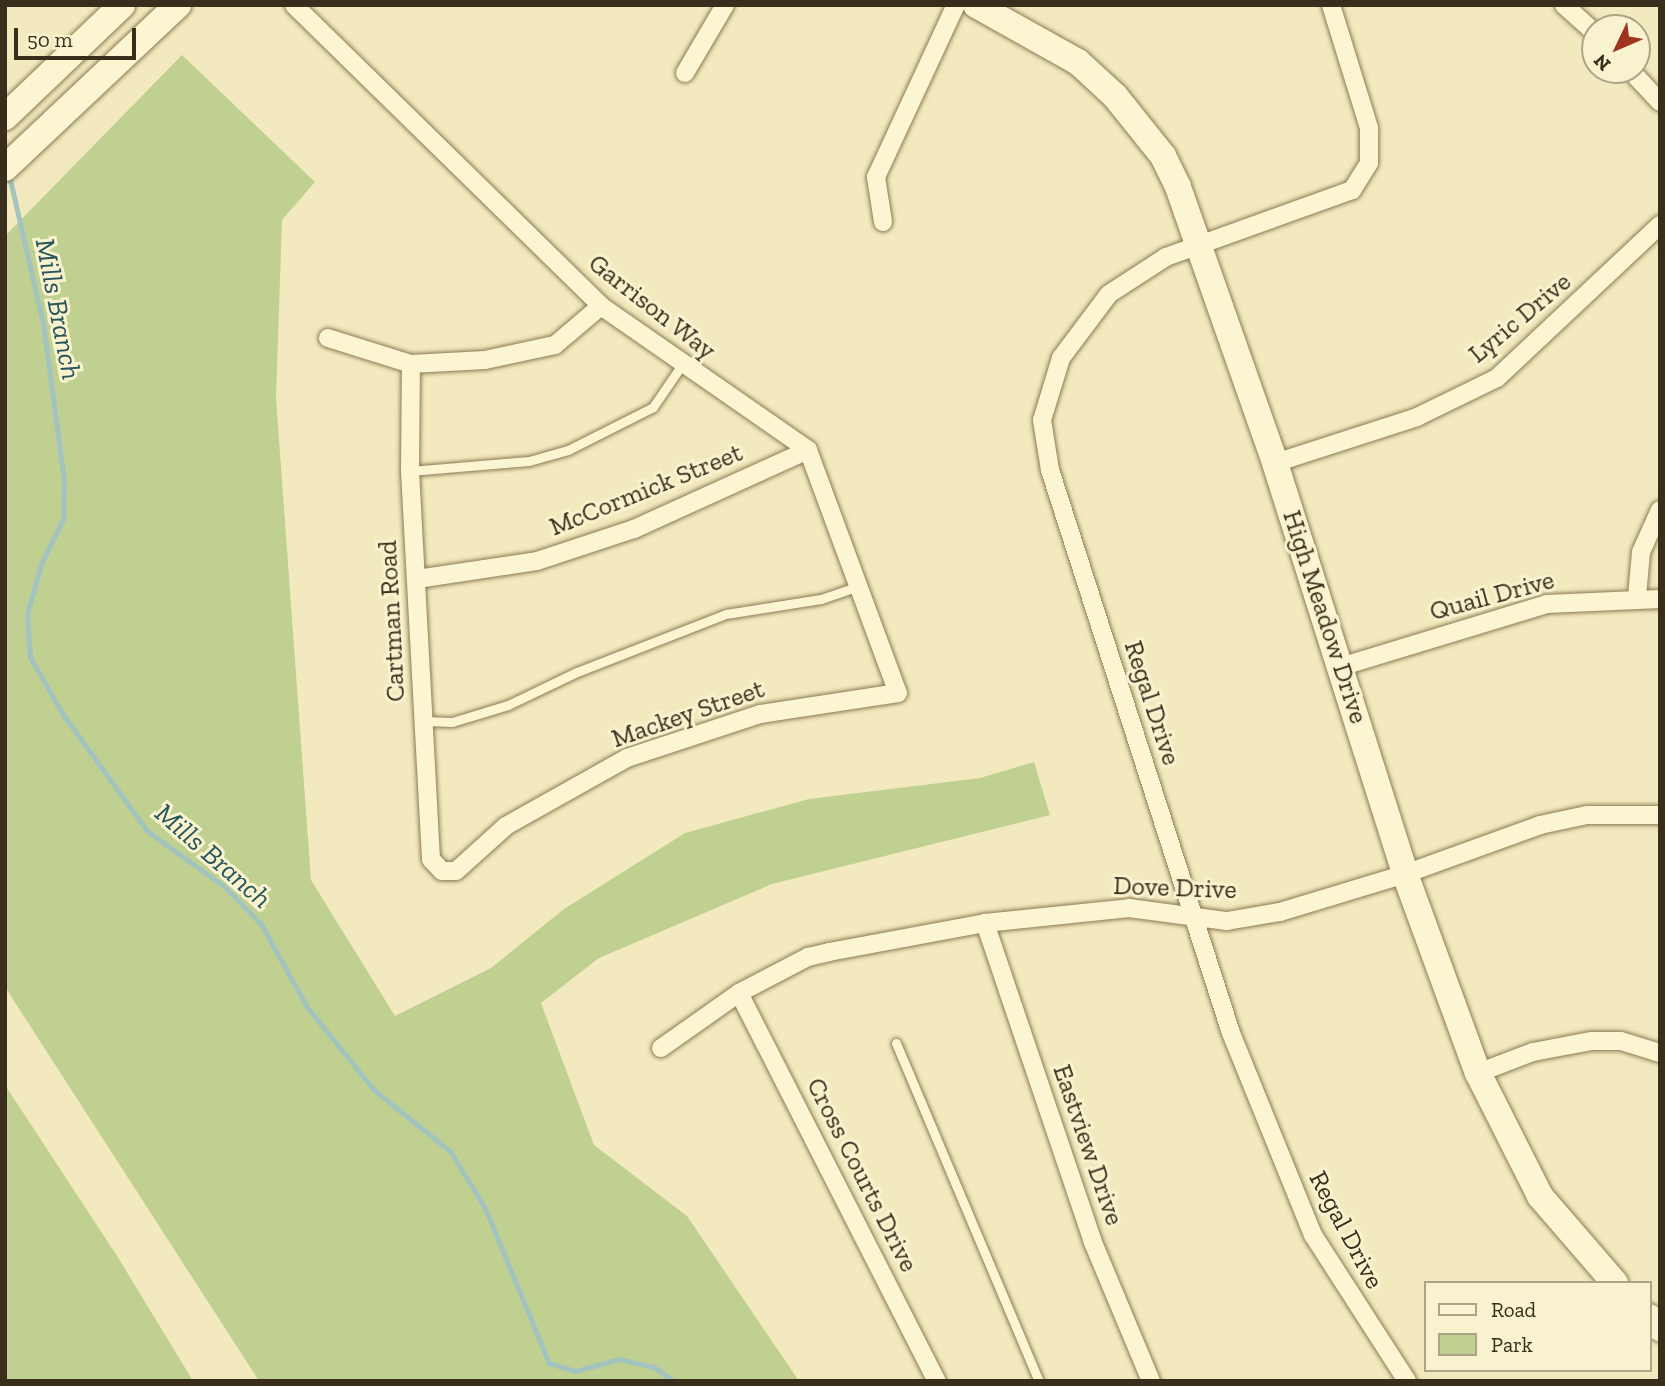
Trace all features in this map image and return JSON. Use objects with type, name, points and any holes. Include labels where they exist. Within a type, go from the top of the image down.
[{"type":"street","points":[[5,117],[122,5]]},
{"type":"street","points":[[5,168],[108,68],[178,5]]},
{"type":"street","name":"Garrison Way","points":[[294,5],[601,306],[681,366],[808,450]]},
{"type":"street","points":[[685,73],[725,5]]},
{"type":"street","points":[[883,222],[876,177],[956,5]]},
{"type":"street","name":"High Meadow Drive","points":[[976,5],[1078,62],[1115,96],[1163,156],[1200,246],[1275,463],[1405,874],[1478,1073],[1540,1196],[1613,1281]]},
{"type":"street","name":"Regal Drive","points":[[1331,5],[1369,128],[1369,163],[1352,190],[1334,199],[1166,257],[1109,294],[1061,358],[1042,420],[1050,470],[1231,1033],[1313,1235],[1343,1289],[1407,1381]]},
{"type":"street","points":[[1564,5],[1581,20]]},
{"type":"street","points":[[1643,84],[1660,102]]},
{"type":"street","name":"Lyric Drive","points":[[1275,463],[1417,417],[1497,378],[1660,225]]},
{"type":"street","points":[[327,338],[411,364],[485,360],[555,345],[601,306]]},
{"type":"street","name":"Cartman Road","points":[[411,364],[410,471],[431,859],[442,871]]},
{"type":"street","points":[[808,450],[859,586]]},
{"type":"street","name":"McCormick Street","points":[[417,579],[537,561],[634,529],[808,450]]},
{"type":"street","points":[[1637,597],[1641,552],[1660,510]]},
{"type":"street","name":"Mackey Street","points":[[442,871],[456,871],[506,826],[626,758],[760,714],[898,693],[859,586]]},
{"type":"street","name":"Quail Drive","points":[[1340,667],[1547,604],[1637,597],[1660,599]]},
{"type":"street","name":"Dove Drive","points":[[661,1048],[739,993],[808,957],[985,923],[1129,908],[1227,921],[1280,912],[1405,874],[1540,825],[1587,815],[1660,815]]},
{"type":"street","name":"Eastview Drive","points":[[985,923],[1092,1240],[1151,1381]]},
{"type":"street","name":"Cross Courts Drive","points":[[739,993],[937,1381]]},
{"type":"street","points":[[1478,1073],[1533,1052],[1592,1041],[1621,1041],[1660,1053]]},
{"type":"lane","points":[[410,471],[529,461],[568,450],[653,407],[681,366]]},
{"type":"lane","points":[[424,722],[452,722],[508,705],[576,672],[726,614],[821,599],[859,586]]},
{"type":"lane","points":[[896,1043],[1039,1381]]},
{"type":"green space","points":[[182,55],[315,182],[282,220],[276,398],[311,880],[395,1016],[491,968],[564,909],[685,833],[809,799],[980,778],[1034,762],[1050,815],[772,884],[599,958],[541,1003],[594,1145],[687,1216],[799,1381],[259,1381],[5,987],[5,236]]},
{"type":"green space","points":[[5,1085],[119,1259],[193,1381],[5,1381]]},
{"type":"waterway","name":"Mills Branch","points":[[9,175],[43,323],[64,480],[63,519],[41,564],[27,615],[30,657],[62,713],[147,831],[225,887],[261,924],[307,1007],[374,1090],[450,1151],[485,1208],[549,1363],[576,1371],[619,1359],[654,1367],[674,1381]]}]
